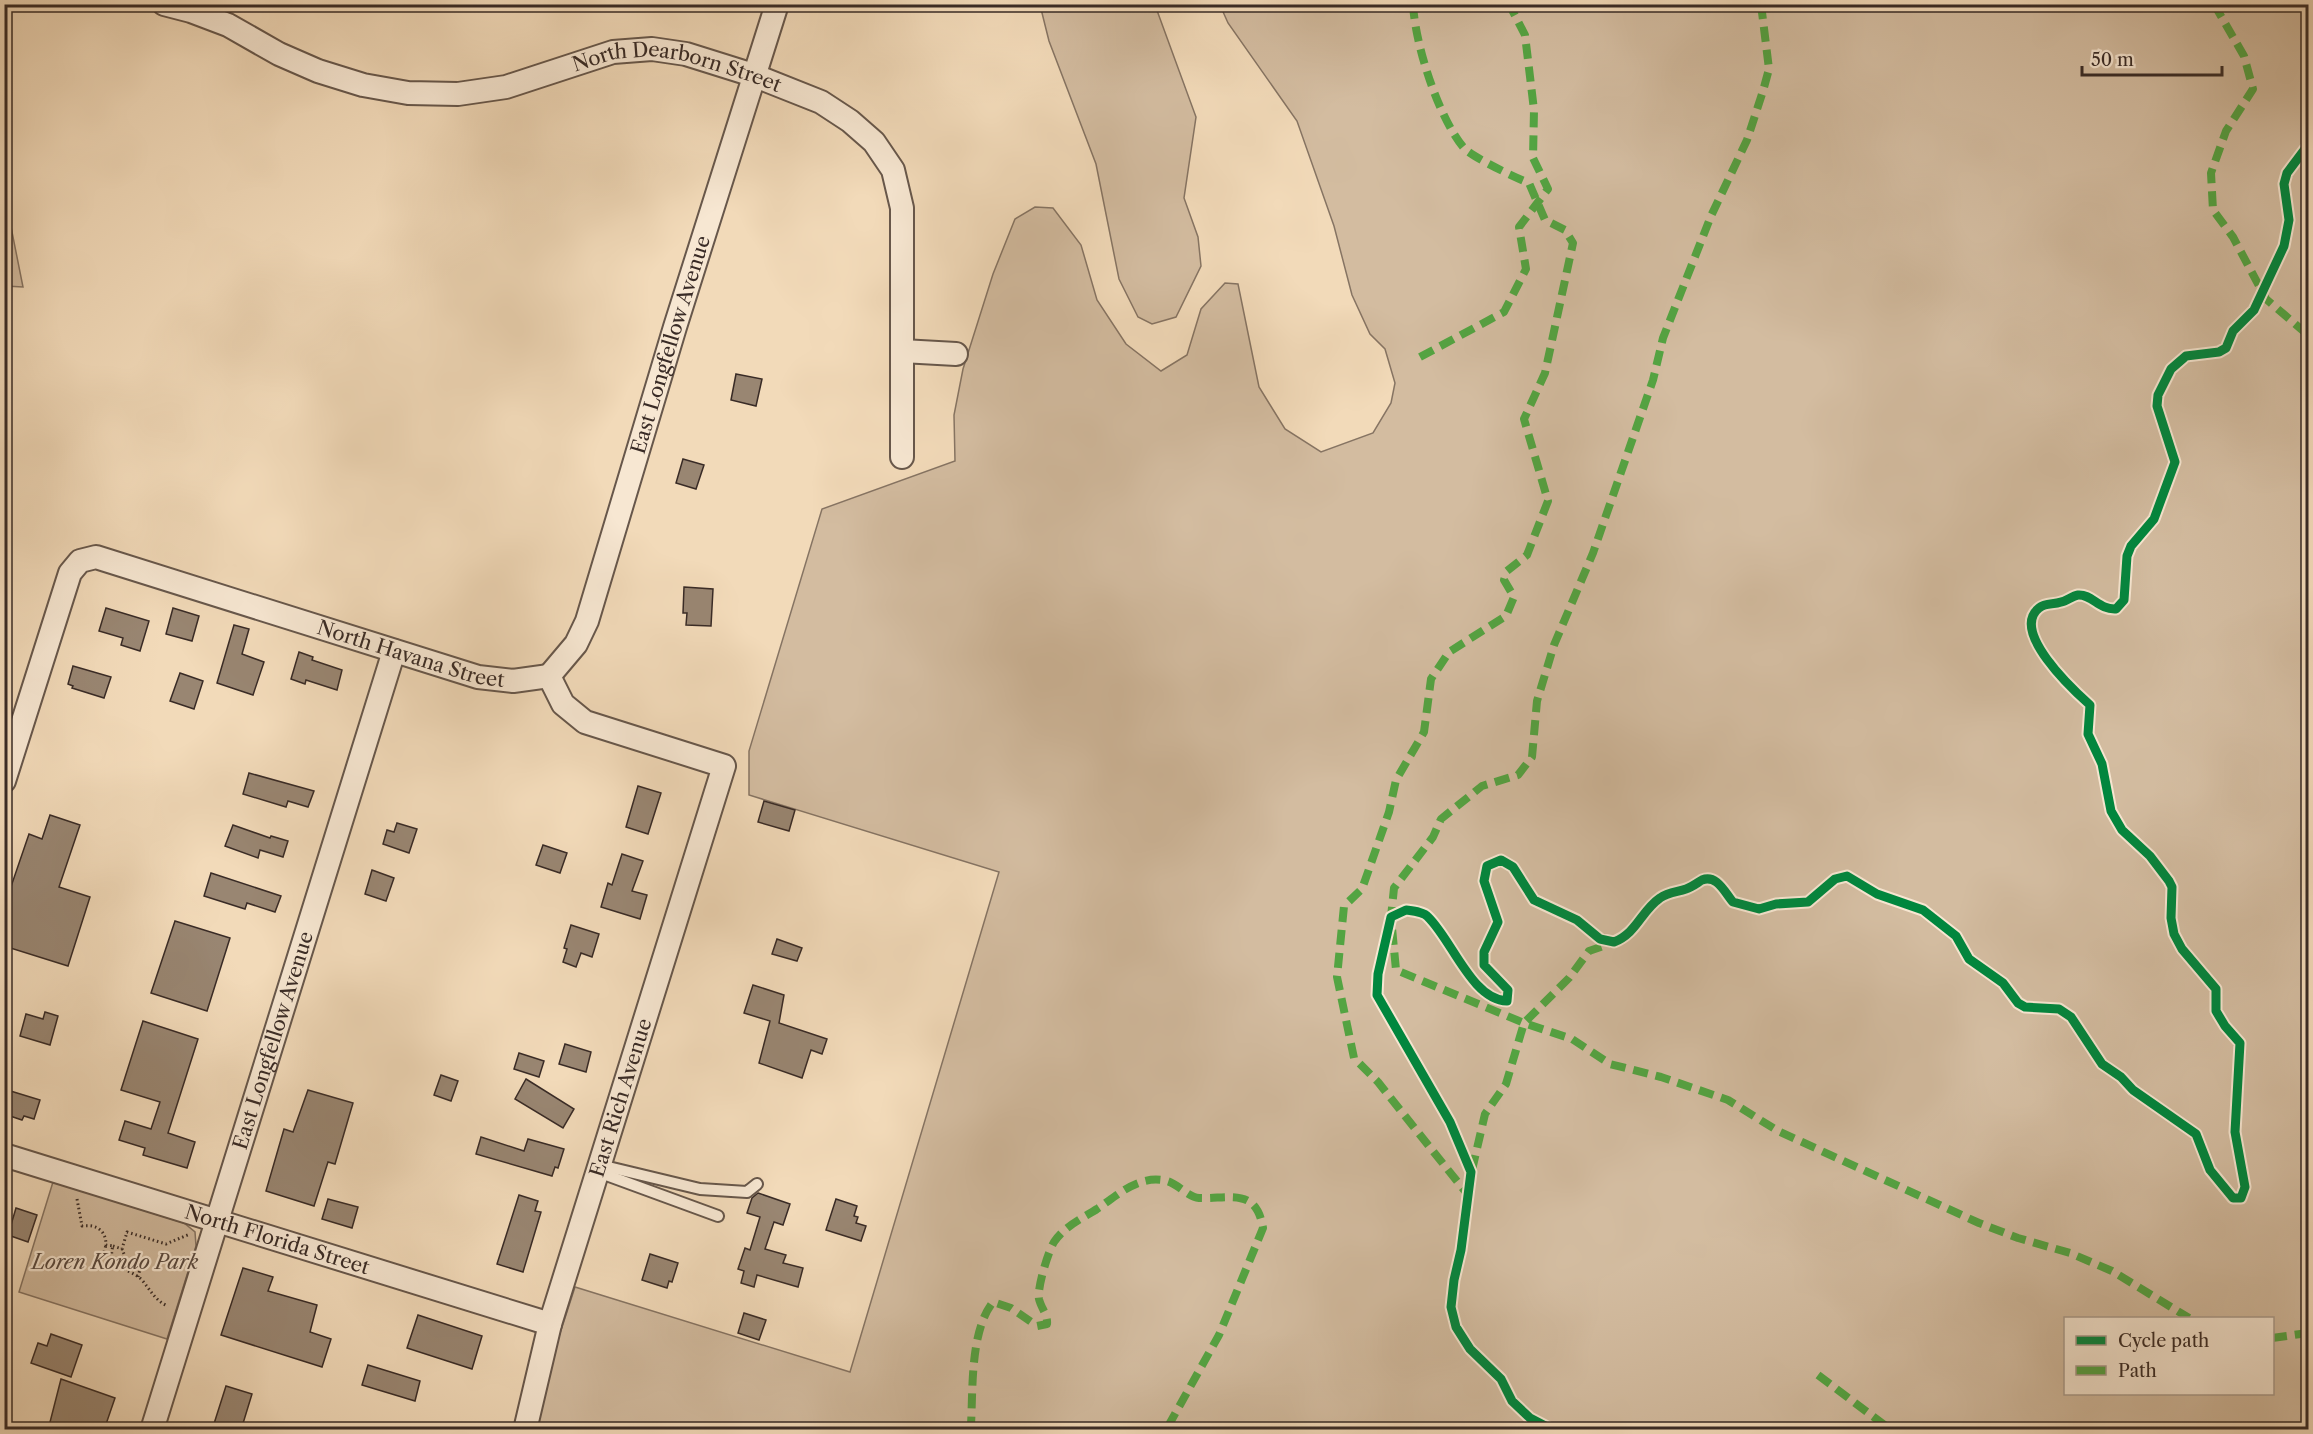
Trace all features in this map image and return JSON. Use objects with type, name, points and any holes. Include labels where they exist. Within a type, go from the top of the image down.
[{"type":"street","name":"North Dearborn Street","points":[[164,4],[228,25],[279,54],[318,71],[363,85],[408,93],[458,94],[506,87],[613,52],[652,49],[686,54],[753,75],[821,102],[850,121],[874,142],[893,170],[902,208],[902,457]]},
{"type":"street","name":"East Longfellow Avenue","points":[[549,676],[576,644],[587,621],[753,75],[777,4]]},
{"type":"street","points":[[902,351],[956,354]]},
{"type":"street","name":"North Havana Street","points":[[4,781],[70,573],[80,561],[96,557],[478,677],[513,681],[549,676]]},
{"type":"street","name":"East Longfellow Avenue","points":[[152,1430],[394,651]]},
{"type":"street","name":"East Rich Avenue","points":[[525,1430],[550,1324],[724,766],[585,722],[563,704],[549,676]]},
{"type":"street","name":"North Florida Street","points":[[4,1155],[550,1324]]},
{"type":"lane","points":[[599,1169],[700,1189],[747,1192],[757,1184]]},
{"type":"lane","points":[[599,1169],[718,1216]]},
{"type":"path","points":[[79,1193],[77,1204],[82,1226],[91,1225],[105,1235],[104,1252]]},
{"type":"path","points":[[118,1266],[124,1254],[122,1249],[127,1232],[166,1244],[191,1233]]},
{"type":"path","points":[[106,1245],[122,1249]]},
{"type":"path","points":[[112,1246],[111,1257],[118,1266],[138,1277],[159,1301],[173,1308]]},
{"type":"path","points":[[138,1277],[140,1269]]},
{"type":"green space","points":[[1040,5],[1155,5],[1196,117],[1184,198],[1198,237],[1201,266],[1176,317],[1152,324],[1138,317],[1119,279],[1096,164],[1049,41]]},
{"type":"green space","points":[[1220,5],[2308,5],[2308,1429],[534,1430],[552,1358],[575,1287],[850,1372],[999,872],[749,795],[749,751],[822,509],[955,461],[954,415],[963,369],[993,274],[1015,219],[1035,207],[1053,208],[1081,245],[1097,300],[1126,344],[1161,371],[1187,355],[1201,309],[1225,283],[1238,284],[1259,387],[1285,429],[1321,452],[1373,433],[1391,403],[1395,383],[1385,349],[1370,334],[1352,295],[1334,226],[1297,121],[1228,23]]},
{"type":"green space","points":[[4,125],[9,125],[7,207],[23,287],[5,286]]},
{"type":"green space","name":"Loren Kondo Park","points":[[53,1182],[184,1223],[195,1232],[196,1246],[167,1339],[19,1292]]},
{"type":"building","points":[[736,374],[762,379],[756,406],[731,400]]},
{"type":"building","points":[[683,459],[704,465],[696,489],[676,483]]},
{"type":"building","points":[[684,587],[713,589],[711,626],[686,625],[687,613],[683,613]]},
{"type":"building","points":[[106,608],[149,621],[140,651],[121,645],[123,638],[99,631]]},
{"type":"building","points":[[173,608],[199,616],[192,641],[166,634]]},
{"type":"building","points":[[234,625],[249,629],[242,654],[264,662],[253,695],[217,683]]},
{"type":"building","points":[[299,652],[313,657],[312,660],[342,670],[337,690],[306,680],[305,684],[291,679]]},
{"type":"building","points":[[73,666],[111,677],[104,698],[72,688],[73,686],[68,684]]},
{"type":"building","points":[[180,673],[203,681],[194,709],[170,701]]},
{"type":"building","points":[[249,773],[314,791],[308,807],[288,801],[286,807],[243,794]]},
{"type":"building","points":[[638,786],[661,793],[648,834],[626,827]]},
{"type":"building","points":[[764,801],[795,810],[789,831],[758,822]]},
{"type":"building","points":[[50,815],[80,825],[59,887],[90,897],[68,966],[4,946],[4,907],[29,834],[42,839]]},
{"type":"building","points":[[397,823],[417,829],[409,853],[383,844],[387,830],[394,832]]},
{"type":"building","points":[[233,825],[270,838],[271,836],[288,841],[283,857],[260,850],[258,858],[225,846]]},
{"type":"building","points":[[543,845],[567,853],[560,873],[536,865]]},
{"type":"building","points":[[622,854],[643,861],[632,891],[647,895],[640,919],[601,907],[608,883],[612,885]]},
{"type":"building","points":[[372,870],[394,878],[386,901],[365,894]]},
{"type":"building","points":[[211,873],[281,896],[275,912],[247,903],[245,909],[204,896]]},
{"type":"building","points":[[175,921],[230,938],[207,1011],[151,993]]},
{"type":"building","points":[[571,925],[599,934],[592,957],[581,953],[576,967],[563,962],[567,949],[564,948]]},
{"type":"building","points":[[777,939],[802,948],[797,961],[772,954]]},
{"type":"building","points":[[753,985],[784,995],[779,1023],[827,1039],[822,1054],[811,1050],[802,1078],[759,1063],[770,1021],[744,1013]]},
{"type":"building","points":[[45,1012],[58,1016],[50,1045],[20,1036],[26,1014],[43,1019]]},
{"type":"building","points":[[143,1021],[198,1039],[168,1133],[195,1142],[187,1168],[143,1155],[145,1148],[119,1140],[125,1121],[151,1129],[160,1102],[121,1090]]},
{"type":"building","points":[[565,1044],[591,1052],[586,1072],[559,1064]]},
{"type":"building","points":[[519,1053],[544,1061],[539,1077],[514,1069]]},
{"type":"building","points":[[441,1075],[458,1081],[451,1101],[434,1095]]},
{"type":"building","points":[[526,1079],[574,1109],[563,1128],[515,1099]]},
{"type":"building","points":[[4,1089],[40,1100],[34,1119],[24,1116],[22,1120],[4,1114]]},
{"type":"building","points":[[308,1090],[353,1103],[335,1164],[328,1162],[314,1206],[266,1191],[284,1129],[293,1132]]},
{"type":"building","points":[[481,1137],[524,1151],[528,1139],[564,1149],[558,1168],[555,1167],[552,1176],[476,1154]]},
{"type":"building","points":[[758,1193],[790,1204],[783,1225],[774,1222],[765,1249],[786,1255],[783,1263],[803,1268],[798,1287],[757,1275],[754,1287],[741,1283],[744,1271],[738,1269],[745,1248],[750,1250],[760,1217],[747,1213],[752,1198]]},
{"type":"building","points":[[519,1195],[538,1201],[535,1211],[541,1212],[523,1272],[497,1264]]},
{"type":"building","points":[[328,1199],[358,1207],[352,1228],[322,1219]]},
{"type":"building","points":[[836,1199],[857,1206],[854,1216],[858,1217],[856,1223],[866,1226],[861,1241],[826,1230]]},
{"type":"building","points":[[16,1208],[37,1215],[28,1242],[8,1235]]},
{"type":"building","points":[[650,1254],[678,1263],[672,1282],[669,1281],[667,1288],[642,1280]]},
{"type":"building","points":[[243,1268],[273,1277],[268,1291],[317,1305],[310,1332],[331,1339],[322,1367],[221,1335]]},
{"type":"building","points":[[744,1313],[766,1320],[759,1340],[738,1333]]},
{"type":"building","points":[[418,1315],[482,1336],[472,1369],[407,1348]]},
{"type":"building","points":[[51,1334],[82,1345],[71,1377],[31,1363],[38,1343],[47,1346]]},
{"type":"building","points":[[368,1365],[420,1381],[415,1401],[362,1385]]},
{"type":"building","points":[[61,1379],[115,1398],[104,1430],[48,1430]]},
{"type":"building","points":[[226,1386],[252,1394],[241,1430],[212,1430]]},
{"type":"marked path","points":[[1413,4],[1423,59],[1437,99],[1454,135],[1464,148],[1476,157],[1529,183],[1545,220],[1565,230],[1573,243],[1545,373],[1524,419],[1548,501],[1527,555],[1507,571],[1504,580],[1514,597],[1506,616],[1449,652],[1431,679],[1424,732],[1396,780],[1389,812],[1362,889],[1344,906],[1337,977],[1354,1058],[1378,1082],[1468,1195]]},
{"type":"marked path","points":[[1420,357],[1504,312],[1526,269],[1519,227],[1548,189],[1533,158],[1534,110],[1525,35],[1509,4]]},
{"type":"marked path","points":[[1761,4],[1769,69],[1763,91],[1747,140],[1711,216],[1663,338],[1653,380],[1593,553],[1554,645],[1537,701],[1532,757],[1518,775],[1482,786],[1441,819],[1433,837],[1394,888],[1391,917],[1396,970],[1524,1023],[1572,1039],[1610,1064],[1661,1077],[1728,1100],[1778,1131],[1979,1223],[2018,1238],[2070,1253],[2112,1271],[2187,1317]]},
{"type":"marked path","points":[[2214,4],[2244,56],[2253,89],[2226,131],[2211,173],[2213,210],[2233,237],[2266,299],[2308,335]]},
{"type":"marked path","points":[[2308,554],[2308,569]]},
{"type":"marked path","points":[[1472,1170],[1485,1114],[1506,1084],[1524,1023],[1569,978],[1589,951],[1612,943]]},
{"type":"marked path","points":[[967,1430],[971,1425],[976,1344],[980,1328],[993,1302],[1011,1308],[1037,1326],[1047,1324],[1039,1294],[1049,1254],[1058,1236],[1121,1192],[1147,1180],[1167,1181],[1199,1198],[1231,1197],[1248,1201],[1260,1215],[1263,1228],[1219,1335],[1166,1430]]},
{"type":"marked path","points":[[2274,1338],[2308,1333]]},
{"type":"marked path","points":[[1818,1375],[1891,1430]]},
{"type":"cycle path","points":[[1553,1430],[1530,1418],[1512,1401],[1501,1379],[1470,1349],[1456,1327],[1451,1307],[1471,1172],[1450,1122],[1377,995],[1378,974],[1391,917],[1406,910],[1426,915],[1483,991],[1495,998],[1507,1001],[1508,990],[1484,965],[1484,952],[1498,922],[1484,881],[1487,866],[1501,860],[1513,867],[1534,900],[1577,920],[1600,939],[1614,942],[1634,928],[1648,909],[1660,898],[1707,879],[1720,885],[1733,902],[1759,909],[1776,904],[1808,902],[1835,879],[1847,876],[1877,894],[1923,910],[1956,936],[1969,959],[2003,983],[2018,1003],[2025,1007],[2059,1009],[2071,1017],[2102,1064],[2121,1077],[2133,1090],[2196,1134],[2210,1170],[2233,1198],[2241,1198],[2245,1187],[2235,1132],[2240,1043],[2216,1011],[2216,989],[2182,949],[2174,934],[2171,918],[2172,887],[2169,881],[2150,856],[2122,830],[2111,811],[2102,764],[2088,734],[2090,705],[2047,659],[2032,631],[2032,618],[2042,606],[2058,603],[2078,595],[2083,595],[2110,609],[2116,609],[2124,600],[2127,556],[2131,546],[2154,519],[2175,462],[2157,406],[2158,395],[2171,369],[2186,356],[2219,352],[2226,348],[2233,331],[2254,310],[2284,246],[2289,220],[2284,184],[2287,173],[2308,145]]}]
